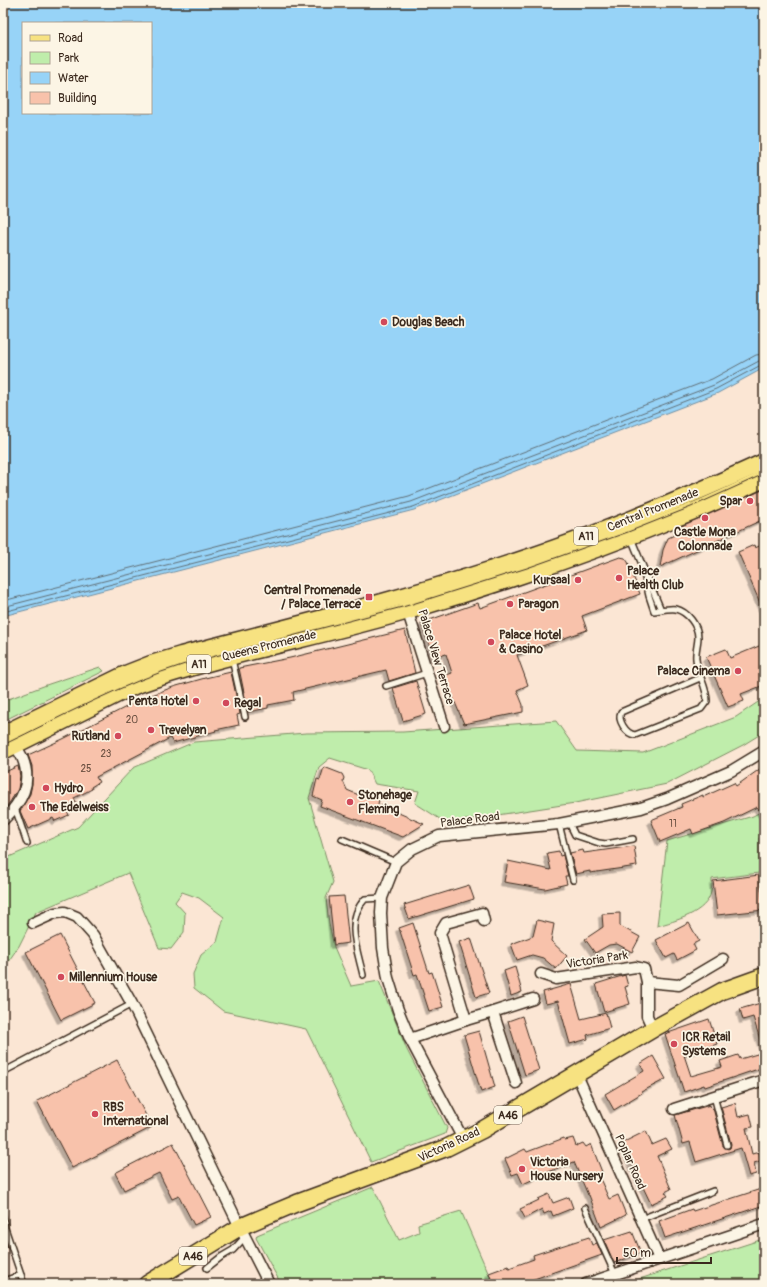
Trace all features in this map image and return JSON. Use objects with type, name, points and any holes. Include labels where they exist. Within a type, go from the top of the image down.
[{"type":"main road","name":"Central Promenade","points":[[405,604],[528,573],[627,529],[687,497],[764,462]]},
{"type":"main road","name":"Central Promenade","points":[[627,529],[692,511],[764,479]]},
{"type":"main road","name":"Queens Promenade","points":[[7,740],[134,686],[186,668],[232,656],[405,604]]},
{"type":"main road","name":"Queens Promenade","points":[[7,740],[128,673],[151,664],[372,605],[405,604]]},
{"type":"main road","name":"Victoria Road","points":[[147,1284],[297,1203],[427,1156],[463,1139],[577,1075],[653,1029],[722,991],[764,976]]},
{"type":"street","name":"Palace View Terrace","points":[[405,604],[444,726]]},
{"type":"street","points":[[3,820],[15,808],[26,788],[27,776],[21,756],[7,740]]},
{"type":"street","name":"Palace Road","points":[[463,1139],[410,1038],[398,1010],[388,978],[383,948],[381,913],[382,898],[396,862],[412,849],[439,836],[453,833],[564,824],[641,808],[731,771],[764,751]]},
{"type":"street","points":[[33,923],[55,913],[65,912],[77,917],[93,935],[132,1004],[242,1232],[269,1284]]},
{"type":"street","points":[[466,1020],[440,934],[446,923],[482,913],[484,921]]},
{"type":"street","points":[[653,1029],[647,1016],[647,982],[679,985],[723,959]]},
{"type":"street","name":"Victoria Park","points":[[541,974],[556,979],[636,967],[644,969],[647,982]]},
{"type":"street","points":[[410,1038],[533,999]]},
{"type":"street","points":[[493,1012],[516,1083]]},
{"type":"street","name":"Poplar Road","points":[[577,1075],[659,1259]]},
{"type":"street","points":[[674,1109],[764,1080]]},
{"type":"street","points":[[586,1284],[764,1224]]},
{"type":"lane","points":[[627,529],[642,569],[661,610],[677,609],[689,617],[697,629],[698,638],[696,658],[700,678],[707,697],[707,701],[703,707],[634,735],[627,732],[619,718],[621,712],[700,678]]},
{"type":"lane","points":[[232,656],[245,717]]},
{"type":"lane","points":[[386,686],[427,673]]},
{"type":"lane","points":[[15,808],[27,843]]},
{"type":"lane","points":[[564,824],[575,835],[599,843],[606,844],[633,839]]},
{"type":"lane","points":[[564,824],[573,880]]},
{"type":"lane","points":[[342,839],[396,862]]},
{"type":"lane","points":[[363,975],[354,939],[354,920],[359,906],[365,899],[382,898]]},
{"type":"lane","points":[[3,1072],[132,1004]]},
{"type":"lane","points":[[714,1096],[726,1145]]},
{"type":"lane","points":[[642,1219],[713,1191]]},
{"type":"lane","points":[[585,1208],[615,1274]]},
{"type":"lane","points":[[3,1217],[5,1228],[24,1284]]},
{"type":"lane","points":[[207,1268],[233,1250],[242,1232]]},
{"type":"lane","points":[[3,1281],[21,1275]]},
{"type":"green space","points":[[100,667],[104,671],[3,721],[3,701]]},
{"type":"green space","points":[[764,698],[764,732],[743,745],[667,784],[575,803],[446,823],[415,803],[419,791],[375,784],[368,770],[330,758],[319,767],[309,798],[333,882],[326,898],[329,924],[334,947],[351,986],[379,981],[407,1050],[447,1128],[445,1134],[371,1162],[306,1029],[223,1011],[194,988],[193,974],[201,955],[217,942],[224,917],[199,898],[182,892],[175,902],[185,913],[184,932],[171,949],[159,948],[128,873],[36,912],[19,946],[3,969],[3,862],[9,857],[78,827],[133,768],[194,742],[306,733],[403,732],[556,721],[577,751],[643,753],[736,717]]},
{"type":"green space","points":[[764,810],[764,835],[759,838],[759,873],[712,879],[711,892],[708,899],[697,911],[681,919],[657,926],[667,841],[753,816]]},
{"type":"green space","points":[[373,1187],[399,1240],[419,1232],[418,1224],[461,1211],[493,1284],[281,1284],[256,1238],[257,1235]]},
{"type":"green space","points":[[763,1239],[764,1284],[624,1284]]},
{"type":"water","name":"Douglas Beach","points":[[3,3],[764,3],[764,368],[718,393],[414,510],[3,616]]},
{"type":"building","points":[[764,489],[764,519],[660,567],[663,550],[668,538],[679,533],[677,528]]},
{"type":"building","points":[[764,544],[764,612],[738,552],[754,545],[755,548]]},
{"type":"building","name":"Palace Hotel & Casino","points":[[620,557],[625,558],[628,562],[640,594],[582,616],[587,630],[517,655],[528,685],[517,690],[523,705],[523,712],[464,724],[444,676],[452,673],[446,654],[434,658],[421,623],[478,603],[480,608]]},
{"type":"building","points":[[405,630],[415,673],[389,681],[386,670],[293,692],[294,700],[268,705],[268,708],[248,712],[239,668],[290,658]]},
{"type":"building","name":"Palace Cinema","points":[[764,644],[764,685],[741,694],[744,701],[728,707],[706,657],[726,649],[730,658]]},
{"type":"building","points":[[231,672],[240,714],[237,715],[239,725],[215,730],[216,731],[173,743],[170,738],[96,777],[99,782],[91,787],[92,789],[74,798],[76,802],[65,807],[69,815],[55,821],[53,818],[28,829],[20,811],[30,794],[32,784],[32,766],[28,755],[144,698],[173,687]]},
{"type":"building","points":[[416,681],[426,714],[403,721],[393,688]]},
{"type":"building","points":[[18,766],[20,776],[18,789],[3,811],[3,773]]},
{"type":"building","points":[[764,766],[764,816],[757,807],[724,823],[693,834],[691,829],[660,842],[651,820],[682,807],[681,804],[703,795],[703,797],[734,783],[736,786]]},
{"type":"building","name":"Stonehage Fleming","points":[[324,767],[342,774],[347,790],[361,796],[363,793],[379,800],[378,804],[424,824],[403,837],[320,806],[322,800],[313,796],[317,779],[320,780]]},
{"type":"building","points":[[634,846],[637,866],[576,874],[570,853],[583,850],[584,853]]},
{"type":"building","points":[[559,851],[560,856],[563,855],[568,876],[565,876],[567,884],[545,889],[504,882],[508,861],[551,870],[547,853]]},
{"type":"building","points":[[759,875],[764,910],[717,915],[713,881]]},
{"type":"building","points":[[469,885],[474,899],[409,919],[404,905]]},
{"type":"building","points":[[344,896],[349,943],[334,945],[329,897]]},
{"type":"building","points":[[620,913],[620,926],[640,937],[632,952],[617,944],[609,945],[595,953],[585,939],[603,927],[602,914]]},
{"type":"building","points":[[537,920],[554,924],[551,941],[567,956],[556,969],[543,958],[532,955],[517,960],[511,944],[533,936]]},
{"type":"building","points":[[413,923],[429,973],[432,972],[443,1007],[429,1011],[417,974],[414,975],[399,928]]},
{"type":"building","points":[[689,923],[699,941],[693,944],[696,950],[677,960],[674,954],[666,958],[656,940]]},
{"type":"building","name":"Millennium House","points":[[60,935],[95,1003],[61,1020],[26,952]]},
{"type":"building","points":[[471,938],[489,993],[476,997],[459,942]]},
{"type":"building","points":[[515,967],[522,992],[511,996],[504,971]]},
{"type":"building","points":[[625,975],[628,986],[625,987],[630,1004],[604,1012],[596,984]]},
{"type":"building","points":[[571,984],[581,1019],[606,1013],[610,1028],[587,1035],[588,1039],[570,1044],[558,1001],[546,1004],[543,992]]},
{"type":"building","points":[[764,1002],[764,1046],[762,1046],[753,1017],[743,1020],[740,1009]]},
{"type":"building","points":[[522,1016],[539,1070],[525,1075],[508,1021]]},
{"type":"building","points":[[709,1019],[717,1044],[684,1055],[691,1076],[722,1067],[720,1061],[738,1055],[740,1059],[764,1052],[764,1067],[705,1087],[704,1085],[684,1092],[665,1034]]},
{"type":"building","points":[[479,1031],[495,1087],[481,1092],[464,1035]]},
{"type":"building","points":[[653,1056],[666,1079],[641,1092],[642,1093],[614,1110],[605,1094],[644,1071],[640,1064]]},
{"type":"building","name":"RBS International","points":[[117,1060],[152,1127],[72,1168],[37,1101]]},
{"type":"building","points":[[735,1103],[738,1117],[750,1114],[753,1127],[746,1128],[752,1154],[759,1152],[761,1161],[754,1163],[756,1174],[749,1176],[741,1148],[696,1162],[690,1142],[683,1144],[675,1115],[710,1105],[711,1109],[713,1108],[723,1146],[728,1149],[730,1148],[731,1144],[721,1107]]},
{"type":"building","points":[[646,1131],[652,1145],[666,1139],[672,1149],[657,1156],[671,1189],[665,1192],[668,1196],[651,1204],[622,1143]]},
{"type":"building","points":[[564,1138],[565,1140],[573,1138],[576,1146],[583,1143],[586,1147],[591,1144],[602,1172],[598,1174],[609,1199],[618,1195],[626,1215],[601,1227],[574,1162],[538,1176],[523,1184],[518,1173],[512,1175],[505,1159],[525,1149],[527,1152]]},
{"type":"building","points":[[173,1143],[211,1217],[194,1225],[179,1196],[172,1199],[159,1173],[124,1190],[115,1173]]},
{"type":"building","points":[[764,1188],[764,1205],[665,1238],[659,1221],[692,1209],[693,1211]]},
{"type":"building","points":[[549,1194],[553,1203],[569,1197],[573,1208],[553,1216],[551,1211],[544,1214],[542,1209],[525,1218],[520,1209]]},
{"type":"building","points":[[632,1231],[641,1253],[614,1263],[604,1240]]},
{"type":"building","points":[[589,1237],[592,1245],[597,1243],[602,1255],[520,1284],[493,1284],[489,1273],[534,1259],[533,1255]]},
{"type":"tram line","points":[[3,745],[92,701],[161,672],[185,664],[406,606],[527,568],[628,532],[691,507],[764,474]]},
{"type":"place","name":"Douglas Beach","points":[[384,322]]},
{"type":"place","name":"Spar","points":[[750,501]]},
{"type":"place","name":"Castle Mona Colonnade","points":[[705,518]]},
{"type":"place","name":"Palace Health Club","points":[[619,578]]},
{"type":"place","name":"Kursaal","points":[[578,580]]},
{"type":"place","name":"Central Promenade / Palace Terrace","points":[[369,597]]},
{"type":"place","name":"Paragon","points":[[510,604]]},
{"type":"place","name":"Palace Hotel & Casino","points":[[491,642]]},
{"type":"place","name":"Palace Cinema","points":[[738,671]]},
{"type":"place","name":"Penta Hotel","points":[[196,701]]},
{"type":"place","name":"Regal","points":[[226,703]]},
{"type":"place","name":"Trevelyan","points":[[151,730]]},
{"type":"place","name":"Rutland","points":[[118,736]]},
{"type":"place","name":"Hydro","points":[[46,788]]},
{"type":"place","name":"Stonehage Fleming","points":[[350,802]]},
{"type":"place","name":"The Edelweiss","points":[[32,807]]},
{"type":"place","name":"Millennium House","points":[[61,977]]},
{"type":"place","name":"ICR Retail Systems","points":[[674,1044]]},
{"type":"place","name":"RBS International","points":[[95,1114]]},
{"type":"place","name":"Victoria House Nursery","points":[[522,1169]]}]
